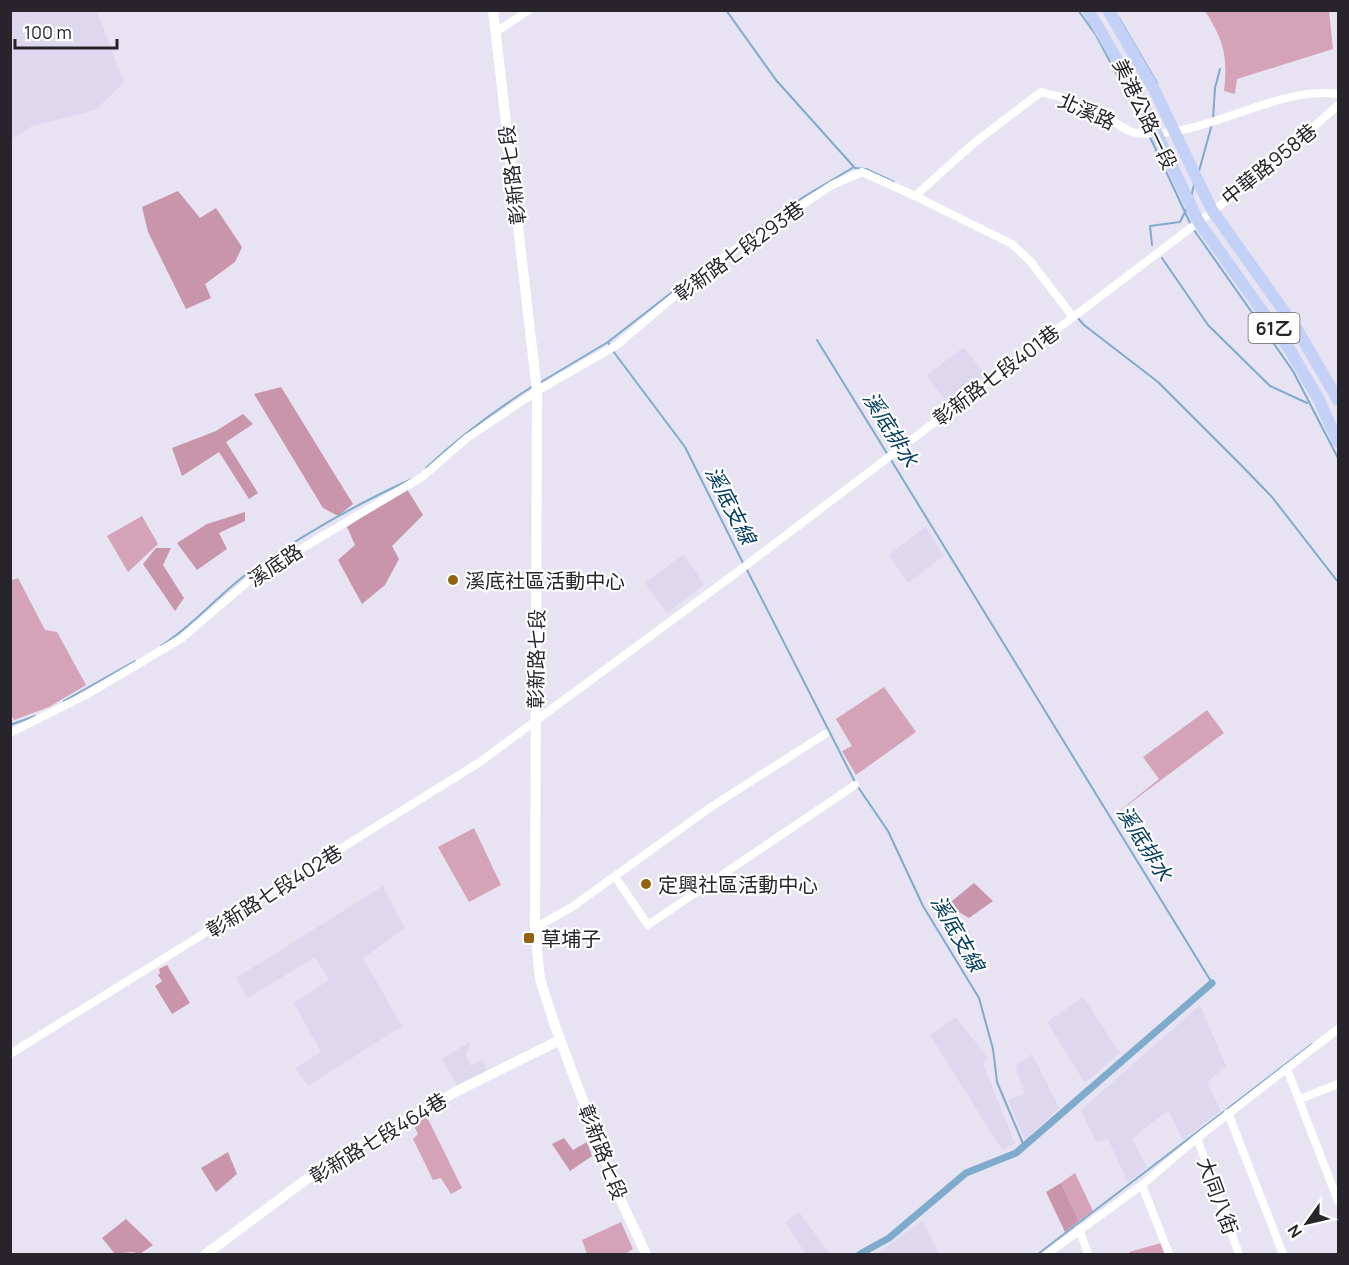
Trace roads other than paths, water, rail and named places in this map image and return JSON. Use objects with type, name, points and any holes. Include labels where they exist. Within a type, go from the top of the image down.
[{"type":"main road","name":"美港公路一段","points":[[1088,10],[1123,67],[1197,221]]},
{"type":"main road","name":"美港公路一段","points":[[1108,10],[1154,88],[1212,210]]},
{"type":"main road","name":"61乙","points":[[1212,210],[1298,331],[1338,400]]},
{"type":"main road","name":"61乙","points":[[1197,221],[1290,350],[1319,400],[1338,442]]},
{"type":"street","name":"彰新路七段","points":[[493,10],[537,391],[538,621],[534,928],[540,979],[560,1040],[618,1192],[645,1254]]},
{"type":"street","points":[[496,32],[530,10]]},
{"type":"street","name":"北溪路","points":[[916,194],[1041,92],[1098,111],[1134,133],[1156,133],[1217,122],[1289,98],[1324,92],[1338,94]]},
{"type":"street","name":"中華路958巷","points":[[1197,221],[1289,151],[1338,105]]},
{"type":"street","name":"彰新路七段293巷","points":[[537,391],[617,345],[709,267],[832,185],[862,171],[916,194]]},
{"type":"street","points":[[916,194],[1012,244],[1030,261],[1073,317]]},
{"type":"street","name":"彰新路七段401巷","points":[[535,723],[1197,221]]},
{"type":"street","name":"溪底路","points":[[10,733],[88,694],[182,638],[252,578],[422,477],[467,438],[537,391]]},
{"type":"street","name":"彰新路七段402巷","points":[[10,1054],[446,785],[535,723]]},
{"type":"street","points":[[534,928],[561,914],[616,878],[711,807],[825,734]]},
{"type":"street","points":[[616,878],[648,925],[855,784]]},
{"type":"street","points":[[1047,1254],[1079,1228],[1142,1185],[1228,1113],[1338,1029]]},
{"type":"street","name":"彰新路七段464巷","points":[[206,1254],[319,1170],[467,1085],[560,1040]]},
{"type":"street","points":[[1287,1069],[1338,1201]]},
{"type":"street","points":[[1300,1099],[1338,1084]]},
{"type":"street","points":[[1228,1113],[1283,1254]]},
{"type":"street","name":"大同八街","points":[[1197,1138],[1239,1254]]},
{"type":"street","points":[[1142,1185],[1169,1254]]},
{"type":"street","points":[[1079,1228],[1088,1254]]},
{"type":"waterway","name":"溪底支線","points":[[726,10],[776,80],[854,167],[805,196],[738,243]]},
{"type":"waterway","points":[[1078,10],[1096,35],[1146,130]]},
{"type":"waterway","points":[[1119,18],[1157,83]]},
{"type":"waterway","points":[[1213,119],[1215,88],[1220,69]]},
{"type":"waterway","points":[[1199,171],[1212,124]]},
{"type":"waterway","points":[[1149,135],[1191,225]]},
{"type":"waterway","points":[[855,168],[866,169],[894,182]]},
{"type":"waterway","points":[[1191,197],[1194,185]]},
{"type":"waterway","points":[[1152,245],[1150,226],[1180,222],[1187,208]]},
{"type":"waterway","points":[[1194,230],[1293,371],[1338,458]]},
{"type":"waterway","points":[[1162,258],[1208,325],[1270,386],[1307,403]]},
{"type":"waterway","name":"溪底支線","points":[[610,346],[608,342],[685,282]]},
{"type":"waterway","points":[[1076,316],[1084,325],[1158,382],[1241,465],[1272,497],[1338,582]]},
{"type":"waterway","name":"溪底排水","points":[[817,340],[888,455]]},
{"type":"waterway","points":[[541,382],[608,342]]},
{"type":"waterway","name":"溪底支線","points":[[613,351],[685,447],[743,563]]},
{"type":"waterway","points":[[426,468],[477,425],[533,386]]},
{"type":"waterway","name":"溪底排水","points":[[891,460],[1212,983]]},
{"type":"waterway","points":[[161,646],[186,628],[256,567],[332,520],[412,479]]},
{"type":"waterway","name":"溪底支線","points":[[746,568],[855,782]]},
{"type":"waterway","points":[[64,701],[135,661]]},
{"type":"waterway","points":[[10,725],[35,716]]},
{"type":"waterway","name":"溪底支線","points":[[858,787],[888,831],[923,906],[979,998],[993,1049],[997,1082],[1024,1146]]},
{"type":"waterway","name":"溪底排水","points":[[860,1254],[889,1238],[966,1173],[1016,1153],[1212,983]]},
{"type":"waterway","points":[[1038,1254],[1312,1044]]},
{"type":"place","name":"溪底社區活動中心","points":[[453,580]]},
{"type":"place","name":"定興社區活動中心","points":[[646,884]]},
{"type":"place","name":"草埔子","points":[[529,938]]}]
